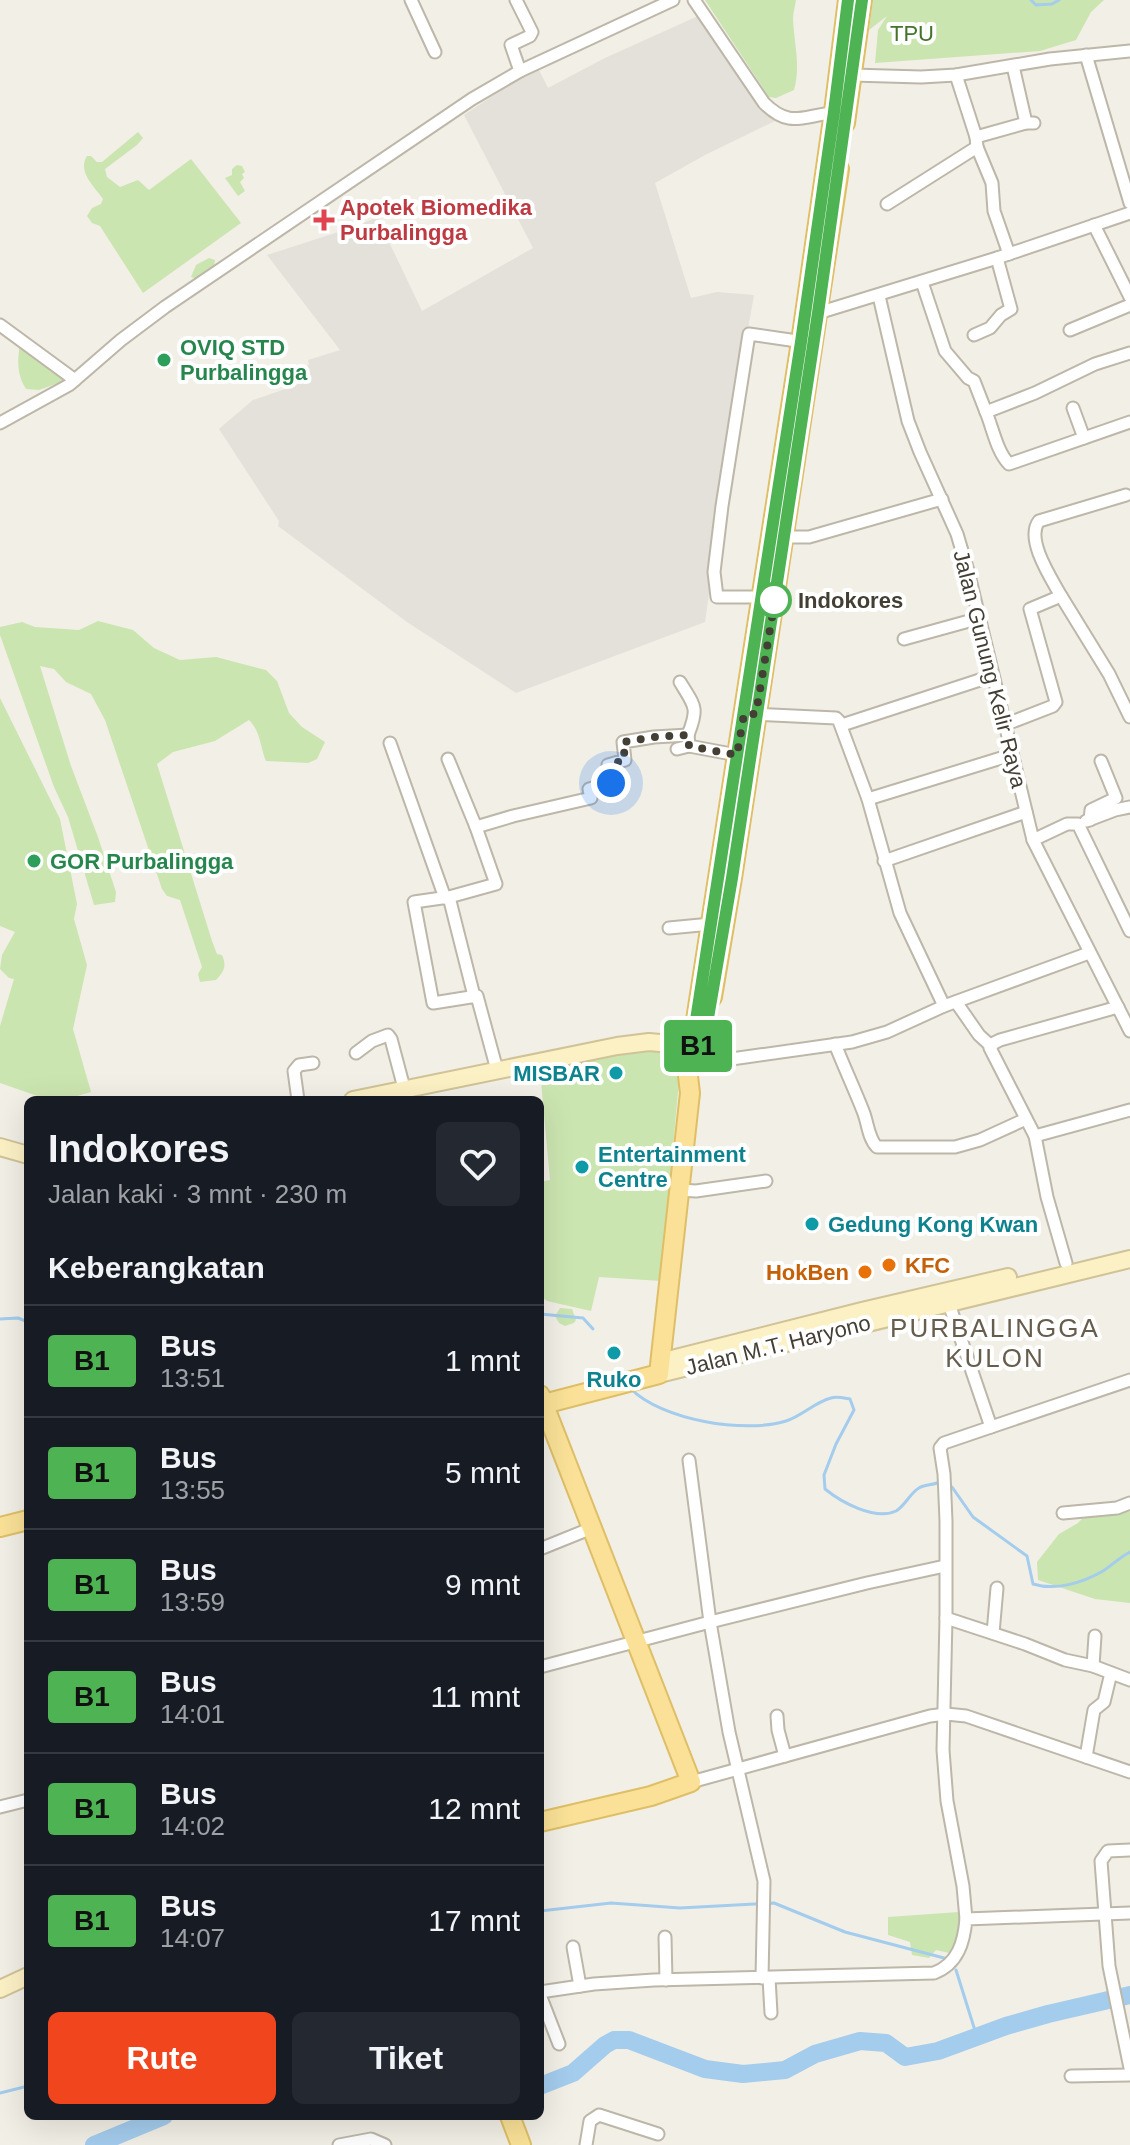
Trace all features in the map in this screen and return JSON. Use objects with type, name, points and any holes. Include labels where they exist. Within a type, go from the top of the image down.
[{"type":"main road","points":[[807,343],[818,313],[841,113],[848,0]]},
{"type":"main road","points":[[696,1055],[732,878],[750,714],[841,113],[852,75],[862,0]]},
{"type":"main road","points":[[544,1398],[659,1368],[690,1093],[695,1084],[711,924],[737,755],[750,714]]},
{"type":"main road","points":[[370,1096],[649,1042],[696,1055]]},
{"type":"main road","points":[[0,1147],[24,1154]]},
{"type":"main road","name":"Jalan M.T. Haryono","points":[[659,1368],[947,1297],[1130,1247]]},
{"type":"main road","name":"Jalan M.T. Haryono","points":[[947,1297],[1130,1259]]},
{"type":"main road","points":[[544,1407],[691,1782],[651,1796],[544,1821]]},
{"type":"main road","points":[[0,1527],[24,1521]]},
{"type":"main road","points":[[0,1540],[24,1534]]},
{"type":"main road","points":[[0,1989],[24,1978]]},
{"type":"main road","points":[[512,2120],[521,2145]]},
{"type":"street","points":[[411,0],[435,52]]},
{"type":"street","points":[[516,0],[532,32],[511,45],[520,71]]},
{"type":"street","points":[[0,423],[75,380],[165,307],[472,99],[520,71],[673,0]]},
{"type":"street","points":[[694,0],[774,113],[796,119],[841,113]]},
{"type":"street","points":[[852,75],[956,75],[1050,59],[1130,51]]},
{"type":"street","points":[[1086,55],[1130,203]]},
{"type":"street","points":[[887,204],[977,142],[1030,123],[1013,66]]},
{"type":"street","points":[[956,75],[992,183],[994,211],[1009,254]]},
{"type":"street","points":[[818,313],[879,296],[1130,213]]},
{"type":"street","points":[[1094,225],[1130,297]]},
{"type":"street","points":[[974,335],[990,328],[1011,309],[997,258]]},
{"type":"street","points":[[922,282],[943,346],[966,376],[974,381],[1007,463],[1130,422]]},
{"type":"street","name":"Jalan Gunung Kelir Raya","points":[[879,296],[908,421],[957,534],[969,574],[1032,834],[1130,1031]]},
{"type":"street","points":[[1070,330],[1130,305]]},
{"type":"street","points":[[0,325],[75,380]]},
{"type":"street","points":[[767,607],[717,597],[714,572],[728,468],[749,334],[807,343]]},
{"type":"street","points":[[986,412],[1095,364],[1130,353]]},
{"type":"street","points":[[1073,408],[1084,438]]},
{"type":"street","points":[[1126,495],[1039,521],[1035,527],[1040,557],[1109,674],[1130,717]]},
{"type":"street","points":[[777,537],[809,537],[942,499]]},
{"type":"street","points":[[1004,725],[1053,706],[1056,702],[1030,609],[1061,596]]},
{"type":"street","points":[[904,639],[980,618]]},
{"type":"street","points":[[842,725],[992,676]]},
{"type":"street","points":[[680,682],[695,707],[685,743]]},
{"type":"street","points":[[750,714],[836,718],[842,725],[868,799],[900,913],[944,1006]]},
{"type":"street","points":[[476,827],[591,798],[589,789],[611,783],[608,765],[625,760],[623,742],[654,737],[737,755]]},
{"type":"street","points":[[390,743],[447,898],[497,1070]]},
{"type":"street","points":[[868,799],[1011,755]]},
{"type":"street","points":[[448,759],[497,883],[414,904],[433,1001],[436,1004],[474,996]]},
{"type":"street","points":[[1087,818],[1093,809],[1116,798],[1101,761]]},
{"type":"street","points":[[1032,834],[1130,807]]},
{"type":"street","points":[[884,861],[1026,812]]},
{"type":"street","points":[[1087,818],[1130,931]]},
{"type":"street","points":[[669,928],[711,924]]},
{"type":"street","points":[[696,1055],[852,1042],[887,1032],[944,1006],[1089,953]]},
{"type":"street","points":[[956,1002],[979,1035],[991,1046],[1035,1136],[1047,1197],[1066,1263]]},
{"type":"street","points":[[991,1046],[1000,1040],[1118,1007]]},
{"type":"street","points":[[356,1053],[372,1041],[390,1036],[404,1088]]},
{"type":"street","points":[[835,1044],[863,1111],[871,1140],[877,1147],[955,1147],[980,1140],[1026,1119]]},
{"type":"street","points":[[297,1096],[295,1068],[313,1063]]},
{"type":"street","points":[[1035,1136],[1130,1110]]},
{"type":"street","points":[[679,1190],[696,1191],[766,1181]]},
{"type":"street","points":[[947,1297],[991,1427]]},
{"type":"street","points":[[544,1993],[580,1986],[666,1980],[934,1973],[952,1960],[963,1944],[966,1919],[947,1801],[943,1714],[946,1618],[944,1474],[940,1448],[944,1443],[1130,1380]]},
{"type":"street","points":[[689,1460],[710,1622],[736,1770],[761,1866],[765,1978],[771,2013]]},
{"type":"street","points":[[1063,1513],[1117,1508],[1130,1503]]},
{"type":"street","points":[[544,1547],[592,1528]]},
{"type":"street","points":[[544,1666],[710,1622],[945,1566]]},
{"type":"street","points":[[993,1633],[997,1588]]},
{"type":"street","points":[[946,1618],[1130,1680]]},
{"type":"street","points":[[1093,1666],[1095,1636]]},
{"type":"street","points":[[1086,1757],[1094,1710],[1104,1702],[1111,1673]]},
{"type":"street","points":[[691,1782],[943,1714],[966,1716],[1130,1772]]},
{"type":"street","points":[[777,1716],[785,1756]]},
{"type":"street","points":[[0,1807],[24,1801]]},
{"type":"street","points":[[1130,1850],[1108,1851],[1102,1858],[1109,1966],[1130,2068]]},
{"type":"street","points":[[966,1919],[1130,1913]]},
{"type":"street","points":[[665,1937],[666,1980]]},
{"type":"street","points":[[573,1947],[580,1986]]},
{"type":"street","points":[[544,2005],[559,2044]]},
{"type":"street","points":[[1071,2076],[1130,2075]]},
{"type":"street","points":[[586,2145],[590,2121],[599,2115],[658,2134]]},
{"type":"street","points":[[339,2145],[371,2139],[385,2145]]},
{"type":"shaded area","points":[[698,16],[775,121],[655,183],[691,298],[717,292],[754,295],[705,622],[516,693],[407,622],[278,526],[279,521],[219,429],[253,400],[297,385],[292,369],[309,365],[308,360],[340,350],[267,255],[377,217],[422,311],[533,248],[464,115],[512,83],[539,70],[548,88]]},
{"type":"green space","points":[[705,0],[796,0],[793,19],[797,63],[794,90],[776,98],[769,97]]},
{"type":"green space","name":"TPU","points":[[873,0],[1104,0],[1091,12],[1076,40],[1040,51],[875,63],[878,30],[887,16],[869,30]]},
{"type":"green space","points":[[138,132],[143,138],[105,169],[107,177],[120,187],[138,180],[149,190],[191,159],[241,223],[143,293],[100,226],[92,223],[87,216],[103,199],[84,168],[87,156],[102,162]]},
{"type":"green space","points":[[242,166],[245,172],[240,182],[245,191],[238,196],[225,178],[232,175],[232,169]]},
{"type":"green space","points":[[209,258],[215,260],[214,267],[197,279],[191,277],[196,265]]},
{"type":"green space","points":[[20,344],[59,362],[64,381],[39,390],[26,389],[18,368]]},
{"type":"green space","points":[[98,621],[133,630],[154,648],[180,660],[216,657],[266,670],[277,681],[289,713],[302,727],[325,742],[317,759],[308,763],[266,761],[258,735],[249,720],[215,741],[173,752],[157,764],[212,941],[217,954],[224,959],[224,969],[216,980],[200,982],[198,974],[202,967],[180,900],[167,896],[162,889],[105,720],[91,694],[66,682],[54,669],[40,666],[71,766],[116,892],[115,902],[94,905],[68,817],[54,787],[0,635],[0,627],[22,622],[35,627],[79,630]]},
{"type":"green space","name":"GOR Purbalingga","points":[[0,698],[60,819],[77,904],[74,919],[87,965],[73,1029],[91,1092],[77,1096],[37,1096],[0,1083],[0,1026],[14,979],[0,969],[2,955],[15,932],[0,926]]},
{"type":"green space","points":[[662,1047],[671,1051],[680,1071],[666,1222],[671,1229],[661,1281],[599,1277],[591,1311],[544,1298],[544,1181],[550,1180],[540,1070]]},
{"type":"green space","points":[[560,1308],[572,1309],[576,1320],[574,1323],[565,1326],[559,1323],[555,1316]]},
{"type":"green space","points":[[1114,1501],[1130,1512],[1130,1603],[1095,1599],[1038,1580],[1037,1562],[1059,1534],[1078,1523],[1094,1506]]},
{"type":"green space","points":[[959,1912],[956,1949],[949,1953],[936,1950],[929,1958],[912,1955],[910,1942],[888,1935],[888,1917]]},
{"type":"waterway","points":[[1031,0],[1036,5],[1052,4],[1059,0]]},
{"type":"waterway","points":[[544,1314],[583,1318],[593,1329]]},
{"type":"waterway","points":[[0,1319],[24,1320]]},
{"type":"waterway","points":[[631,1389],[662,1409],[683,1416],[704,1422],[748,1426],[786,1421],[833,1397],[850,1399],[854,1410],[824,1475],[825,1489],[859,1509],[878,1514],[896,1511],[919,1488],[937,1483]]},
{"type":"waterway","points":[[952,1487],[973,1517],[1027,1556],[1033,1584],[1051,1587],[1078,1582],[1103,1571],[1130,1552]]},
{"type":"waterway","points":[[544,1911],[611,1903],[680,1908],[774,1903],[845,1932],[944,1958]]},
{"type":"waterway","points":[[956,1970],[977,2037]]},
{"type":"waterway","points":[[544,2084],[573,2073],[614,2040],[629,2040],[705,2069],[743,2074],[785,2070],[815,2054],[860,2041],[886,2043],[905,2057],[938,2051],[1006,2026],[1130,1995]]},
{"type":"waterway","points":[[0,2093],[24,2087]]},
{"type":"waterway","points":[[94,2145],[154,2120]]},
{"type":"bus line","name":"B1","points":[[848,0],[801,342],[692,1046],[703,1047],[732,878],[862,0]]},
{"type":"place","name":"Apotek Biomedika Purbalingga","points":[[324,220]]},
{"type":"place","name":"OVIQ STD Purbalingga","points":[[164,360]]},
{"type":"place","name":"Indokores","points":[[774,600]]},
{"type":"place","name":"GOR Purbalingga","points":[[34,861]]},
{"type":"place","name":"MISBAR","points":[[616,1073]]},
{"type":"place","name":"Entertainment Centre","points":[[582,1167]]},
{"type":"place","name":"Gedung Kong Kwan","points":[[812,1224]]},
{"type":"place","name":"KFC","points":[[889,1265]]},
{"type":"place","name":"HokBen","points":[[865,1272]]},
{"type":"place","name":"Ruko","points":[[614,1353]]},
{"type":"district","name":"PURBALINGGA KULON","points":[[995,1343]]},
{"type":"route","points":[[611,783],[608,765],[625,760],[623,742],[688,735],[689,746],[737,755],[744,714],[756,714],[774,600]]}]
